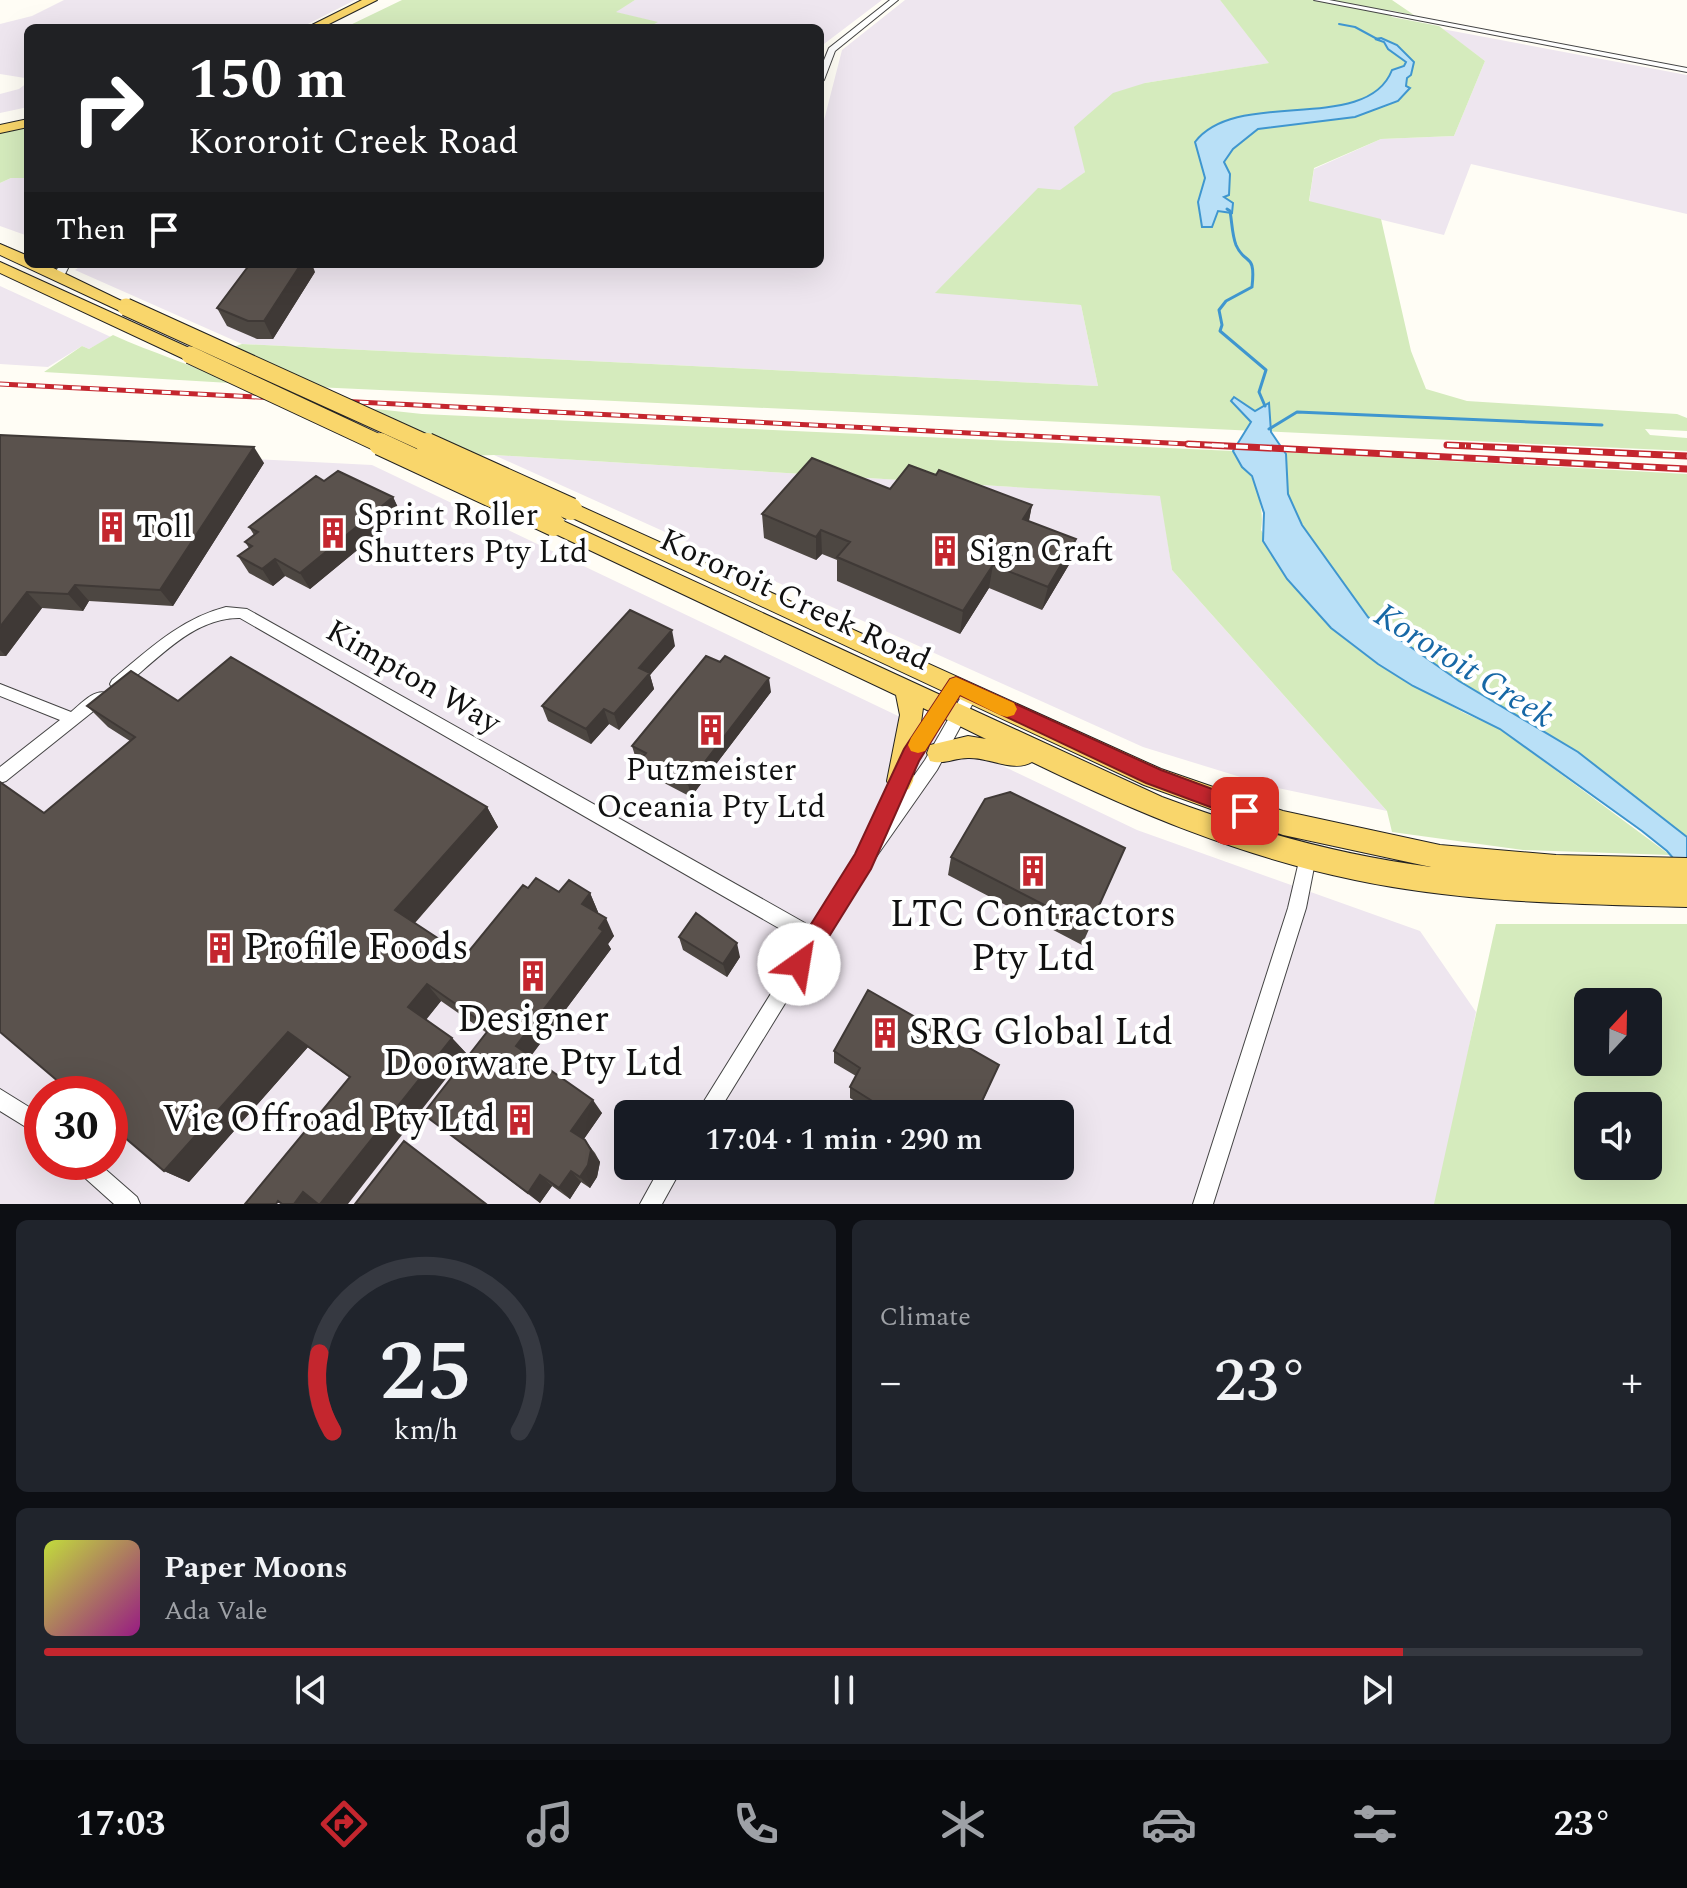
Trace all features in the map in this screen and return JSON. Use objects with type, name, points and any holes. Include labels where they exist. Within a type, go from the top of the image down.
[{"type":"main road","points":[[322,24],[378,2]]},
{"type":"main road","points":[[338,24],[378,2]]},
{"type":"main road","points":[[0,118],[24,113]]},
{"type":"main road","points":[[0,128],[24,123]]},
{"type":"main road","name":"Kororoit Creek Road","points":[[30,268],[108,317],[907,689],[1088,777],[1202,824],[1308,857],[1439,884],[1518,890],[1687,894]]},
{"type":"main road","name":"Kororoit Creek Road","points":[[65,272],[126,307],[1184,790],[1283,823],[1440,857],[1556,867],[1687,870]]},
{"type":"main road","points":[[900,781],[912,715],[907,689]]},
{"type":"main road","points":[[939,753],[968,747],[998,750],[1088,777]]},
{"type":"street","points":[[824,70],[832,50],[894,0]]},
{"type":"street","points":[[1318,0],[1687,70]]},
{"type":"street","name":"Kimpton Way","points":[[0,776],[205,617],[223,611],[242,613],[815,939]]},
{"type":"street","points":[[715,1100],[863,861],[939,753],[951,712],[964,688]]},
{"type":"street","points":[[0,690],[73,719]]},
{"type":"street","points":[[863,861],[911,755],[951,712]]},
{"type":"street","points":[[1203,1204],[1297,908],[1308,857]]},
{"type":"street","points":[[0,1099],[24,1115]]},
{"type":"street","points":[[103,1180],[130,1204]]},
{"type":"street","points":[[650,1204],[665,1180]]},
{"type":"shaded area","points":[[64,0],[355,0],[308,24],[24,24],[24,78],[0,74],[0,24],[32,16]]},
{"type":"shaded area","points":[[635,0],[882,0],[824,44],[824,24],[653,24],[656,22],[614,12]]},
{"type":"shaded area","points":[[905,0],[1220,0],[1270,63],[1145,83],[1085,172],[936,292],[1081,305],[1098,386],[242,344],[75,270],[824,268],[824,120],[842,50]]},
{"type":"shaded area","points":[[1442,29],[1687,75],[1687,214],[1471,164],[1444,235],[1309,202],[1314,169],[1381,139],[1454,136],[1485,61]]},
{"type":"shaded area","points":[[24,85],[24,108],[0,113],[0,94]]},
{"type":"shaded area","points":[[11,178],[24,178],[24,235],[0,226],[0,183]]},
{"type":"shaded area","points":[[0,286],[111,337],[89,349],[82,346],[48,367],[0,364]]},
{"type":"shaded area","points":[[0,446],[372,465],[1137,830],[1420,931],[1476,1012],[1438,1204],[0,1204]]},
{"type":"shaded area","points":[[494,455],[1161,496],[1172,570],[1387,811],[1273,787],[1143,747]]},
{"type":"green space","points":[[402,0],[635,0],[616,12],[658,22],[654,24],[352,24]]},
{"type":"green space","points":[[1220,0],[1392,0],[1414,15],[1388,10],[1392,17],[1439,26],[1485,61],[1454,136],[1381,139],[1314,168],[1309,201],[1381,219],[1411,351],[1426,389],[1467,401],[1677,414],[1687,418],[1687,431],[1645,429],[1650,435],[1687,438],[1687,451],[315,387],[227,349],[242,344],[1098,386],[1081,305],[935,293],[1038,188],[1060,190],[1085,172],[1074,127],[1113,93],[1145,83],[1269,63]]},
{"type":"green space","points":[[24,127],[24,178],[11,178],[0,183],[0,132]]},
{"type":"green space","points":[[113,335],[230,383],[44,372],[82,346],[89,349]]},
{"type":"green space","points":[[376,409],[422,414],[1233,451],[1255,484],[1261,511],[1261,530],[1299,592],[1331,628],[1378,664],[1464,713],[1500,729],[1670,855],[1523,850],[1392,832],[1387,811],[1172,570],[1160,496],[494,455],[467,456],[368,412]]},
{"type":"green space","points":[[1285,452],[1687,474],[1687,837],[1578,752],[1459,681],[1368,617],[1302,525],[1287,494]]},
{"type":"green space","points":[[1496,924],[1687,924],[1687,1204],[1434,1204]]},
{"type":"water","points":[[1381,38],[1397,45],[1414,62],[1411,75],[1407,78],[1406,86],[1410,88],[1398,101],[1355,117],[1258,129],[1233,149],[1224,162],[1230,174],[1229,195],[1224,197],[1233,203],[1232,213],[1218,211],[1212,227],[1202,227],[1198,202],[1205,178],[1195,142],[1214,126],[1240,117],[1330,107],[1357,101],[1378,90],[1392,70],[1404,66],[1406,62],[1388,49],[1384,42],[1375,39]]},
{"type":"water","name":"Kororoit Creek","points":[[1234,397],[1255,411],[1269,403],[1271,432],[1286,454],[1288,494],[1302,525],[1368,617],[1459,681],[1578,752],[1687,837],[1687,874],[1667,851],[1642,831],[1500,729],[1413,686],[1331,628],[1287,579],[1263,541],[1264,513],[1252,476],[1242,467],[1233,451],[1251,422],[1231,401]]},
{"type":"building","points":[[247,268],[298,268],[264,321],[248,321],[217,308]]},
{"type":"building","name":"Toll","points":[[0,435],[254,447],[160,590],[75,585],[68,594],[27,592],[0,627]]},
{"type":"building","name":"Sign Craft","points":[[812,458],[890,489],[909,465],[936,475],[939,470],[1032,505],[1023,519],[1076,539],[1048,587],[993,565],[963,611],[837,557],[850,542],[821,530],[816,537],[762,514]]},
{"type":"building","points":[[338,471],[393,497],[300,573],[275,559],[262,569],[238,556],[252,546],[245,542],[258,532],[249,527],[316,476],[324,481]]},
{"type":"building","name":"Putzmeister Oceania Pty Ltd","points":[[630,610],[672,630],[639,668],[650,673],[614,714],[604,709],[586,729],[542,706]]},
{"type":"building","points":[[706,656],[720,662],[725,656],[769,678],[688,784],[641,759],[646,753],[632,746]]},
{"type":"building","name":"Profile Foods","points":[[231,657],[487,807],[395,910],[465,956],[523,885],[528,888],[536,878],[559,892],[569,880],[590,893],[582,904],[606,918],[599,928],[603,931],[516,1046],[593,1100],[571,1131],[585,1140],[591,1150],[588,1165],[580,1177],[571,1171],[559,1188],[540,1175],[528,1193],[423,1114],[490,1028],[427,984],[408,1007],[452,1038],[320,1204],[303,1192],[294,1204],[278,1201],[276,1204],[245,1204],[350,1077],[288,1032],[164,1171],[128,1140],[128,1076],[52,1076],[0,1032],[0,782],[44,813],[135,737],[87,706],[131,671],[178,701]]},
{"type":"building","points":[[1010,792],[1125,848],[1089,928],[951,857],[985,799]]},
{"type":"building","points":[[696,913],[737,943],[723,964],[679,937]]},
{"type":"building","name":"SRG Global Ltd","points":[[868,990],[999,1065],[983,1100],[871,1100],[850,1087],[860,1068],[834,1051]]},
{"type":"building","points":[[404,1141],[486,1204],[355,1204]]},
{"type":"waterway","name":"Kororoit Creek","points":[[1339,24],[1355,27],[1379,40]]},
{"type":"waterway","name":"Kororoit Creek","points":[[1227,209],[1230,211],[1236,245],[1251,263],[1253,276],[1252,287],[1226,301],[1219,310],[1220,331],[1266,370],[1259,392],[1265,406]]},
{"type":"waterway","points":[[1269,429],[1297,412],[1602,425]]},
{"type":"railway","points":[[0,384],[1228,446]]},
{"type":"railway","points":[[1188,444],[1687,469]]},
{"type":"railway","points":[[1466,446],[1447,445],[1687,456]]},
{"type":"slow traffic","points":[[918,745],[956,685],[1007,709]]},
{"type":"place","name":"Toll","points":[[112,527]]},
{"type":"place","name":"Sprint Roller Shutters Pty Ltd","points":[[333,533]]},
{"type":"place","name":"Sign Craft","points":[[945,551]]},
{"type":"place","name":"Putzmeister Oceania Pty Ltd","points":[[711,730]]},
{"type":"place","name":"LTC Contractors Pty Ltd","points":[[1033,871]]},
{"type":"place","name":"Profile Foods","points":[[220,948]]},
{"type":"place","name":"Designer Doorware Pty Ltd","points":[[533,976]]},
{"type":"place","name":"SRG Global Ltd","points":[[885,1033]]},
{"type":"place","name":"Vic Offroad Pty Ltd","points":[[520,1120]]},
{"type":"route","points":[[799,964],[863,861],[911,755],[956,685],[1153,777],[1245,811]]}]
